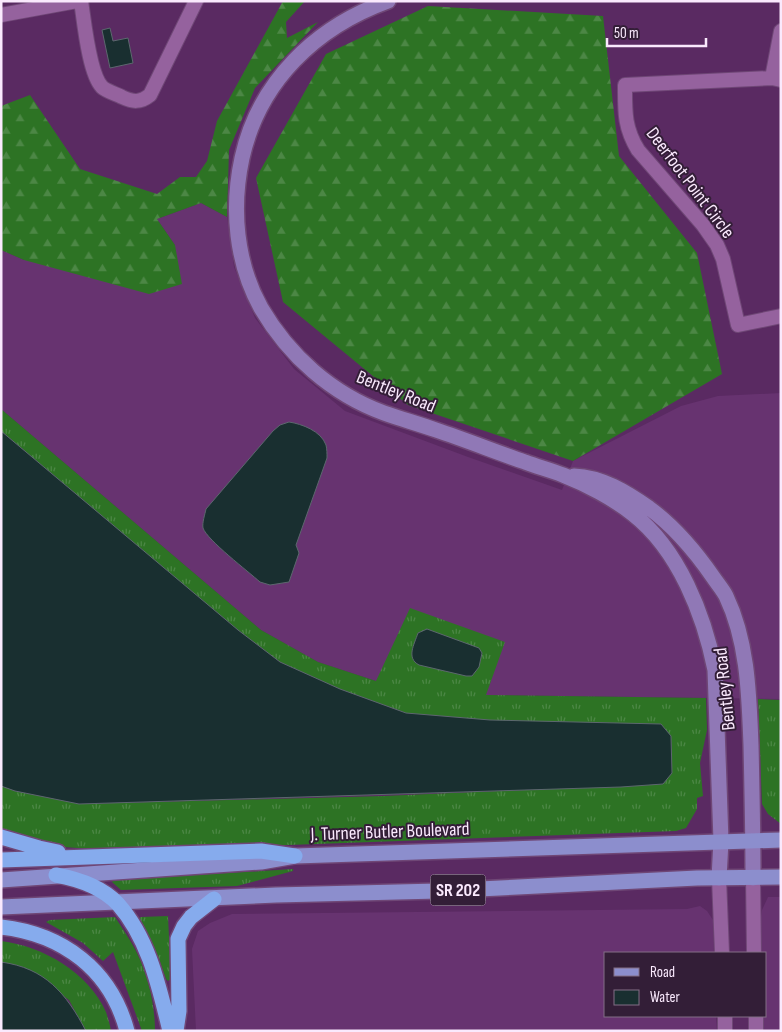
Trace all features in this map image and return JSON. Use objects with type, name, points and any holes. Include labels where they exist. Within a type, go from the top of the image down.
[{"type":"highway","points":[[1,837],[39,848],[89,856]]},
{"type":"highway","points":[[1,860],[261,851],[295,856]]},
{"type":"highway","points":[[56,875],[76,879],[95,888],[117,903],[133,926],[156,972],[170,1031]]},
{"type":"highway","points":[[176,1031],[179,1011],[178,939],[184,926],[191,918],[214,899]]},
{"type":"highway","points":[[1,928],[21,930],[46,938],[66,948],[85,961],[106,984],[118,1004],[127,1031]]},
{"type":"main road","name":"J. Turner Butler Boulevard","points":[[1,880],[261,862],[295,856],[781,840]]},
{"type":"main road","name":"SR 202","points":[[1,907],[781,877]]},
{"type":"street","points":[[1,16],[79,1],[93,72],[102,86],[129,100],[138,102],[150,95],[196,1]]},
{"type":"street","name":"Bentley Road","points":[[382,2],[359,7],[316,40],[275,83],[259,107],[244,146],[238,174],[236,217],[238,242],[247,279],[270,324],[285,344],[316,375],[340,392],[381,412],[564,475],[634,514],[660,540],[689,587],[699,609],[715,670],[721,841],[719,878]]},
{"type":"street","points":[[776,79],[781,31]]},
{"type":"street","name":"Deerfoot Point Circle","points":[[776,79],[625,85],[629,132],[638,150],[703,225],[717,245],[723,259],[738,324],[781,316]]},
{"type":"street","name":"Bentley Road","points":[[564,475],[588,476],[602,481],[632,497],[660,516],[680,535],[703,563],[726,596],[738,632],[745,662],[750,712],[753,878]]},
{"type":"street","points":[[719,878],[722,952]]},
{"type":"street","points":[[753,878],[754,952]]},
{"type":"street","points":[[725,1017],[725,1031]]},
{"type":"street","points":[[756,1017],[756,1031]]},
{"type":"shaded area","points":[[201,203],[227,217],[234,267],[255,318],[294,369],[345,411],[562,490],[573,461],[681,406],[718,396],[781,393],[781,699],[486,695],[376,681],[318,662],[261,630],[1,409],[1,250],[24,260],[175,245],[157,219]]},
{"type":"shaded area","points":[[768,897],[781,897],[781,1031],[760,1031],[760,1017],[767,1017],[767,952],[760,952],[762,910]]},
{"type":"shaded area","points":[[700,906],[707,911],[713,920],[714,952],[604,952],[604,1017],[716,1017],[717,1031],[196,1031],[192,949],[198,931],[210,923],[232,914],[687,909]]},
{"type":"green space","points":[[283,1],[305,1],[286,22],[287,38],[318,22],[255,88],[229,150],[227,217],[201,203],[157,219],[175,245],[182,284],[149,294],[24,260],[1,250],[1,106],[30,95],[80,169],[157,194],[180,177],[196,177],[207,161],[217,121]]},
{"type":"green space","points":[[428,6],[603,16],[619,156],[697,253],[722,374],[573,461],[408,405],[283,302],[256,178],[326,54]]},
{"type":"green space","points":[[1,409],[261,630],[318,662],[376,681],[410,608],[505,642],[486,695],[706,698],[707,730],[700,763],[703,796],[697,798],[697,809],[686,828],[676,831],[118,851],[64,847],[1,830],[1,786],[15,791],[79,804],[383,796],[663,784],[672,773],[671,736],[406,713],[340,689],[280,662],[238,630],[1,431]]},
{"type":"green space","points":[[758,699],[781,700],[781,824],[768,814],[762,804]]},
{"type":"green space","points":[[293,869],[293,871],[237,886],[121,890],[112,882],[113,880]]},
{"type":"green space","points":[[168,916],[171,979],[168,981],[138,919],[141,917]]},
{"type":"green space","points":[[115,917],[134,947],[144,970],[152,1000],[155,1031],[142,1031],[113,952],[103,961],[83,943],[46,922],[50,920]]},
{"type":"green space","points":[[1,941],[17,944],[48,955],[76,974],[98,998],[106,1012],[111,1031],[86,1031],[69,1000],[23,967],[1,962]]},
{"type":"water","points":[[110,28],[113,41],[128,38],[133,63],[110,68],[102,30]]},
{"type":"water","points":[[289,422],[300,424],[316,432],[324,440],[327,458],[296,545],[299,553],[289,582],[270,585],[260,582],[220,548],[206,533],[203,524],[206,509],[273,431],[280,425]]},
{"type":"water","points":[[1,431],[238,630],[280,662],[340,689],[406,713],[490,720],[661,724],[671,736],[672,773],[663,784],[621,787],[79,804],[15,791],[1,786]]},
{"type":"water","points":[[427,629],[479,648],[482,653],[479,667],[472,676],[419,665],[415,662],[412,651],[418,633]]},
{"type":"water","points":[[1,962],[30,970],[52,984],[70,1005],[86,1031],[1,1031]]}]
